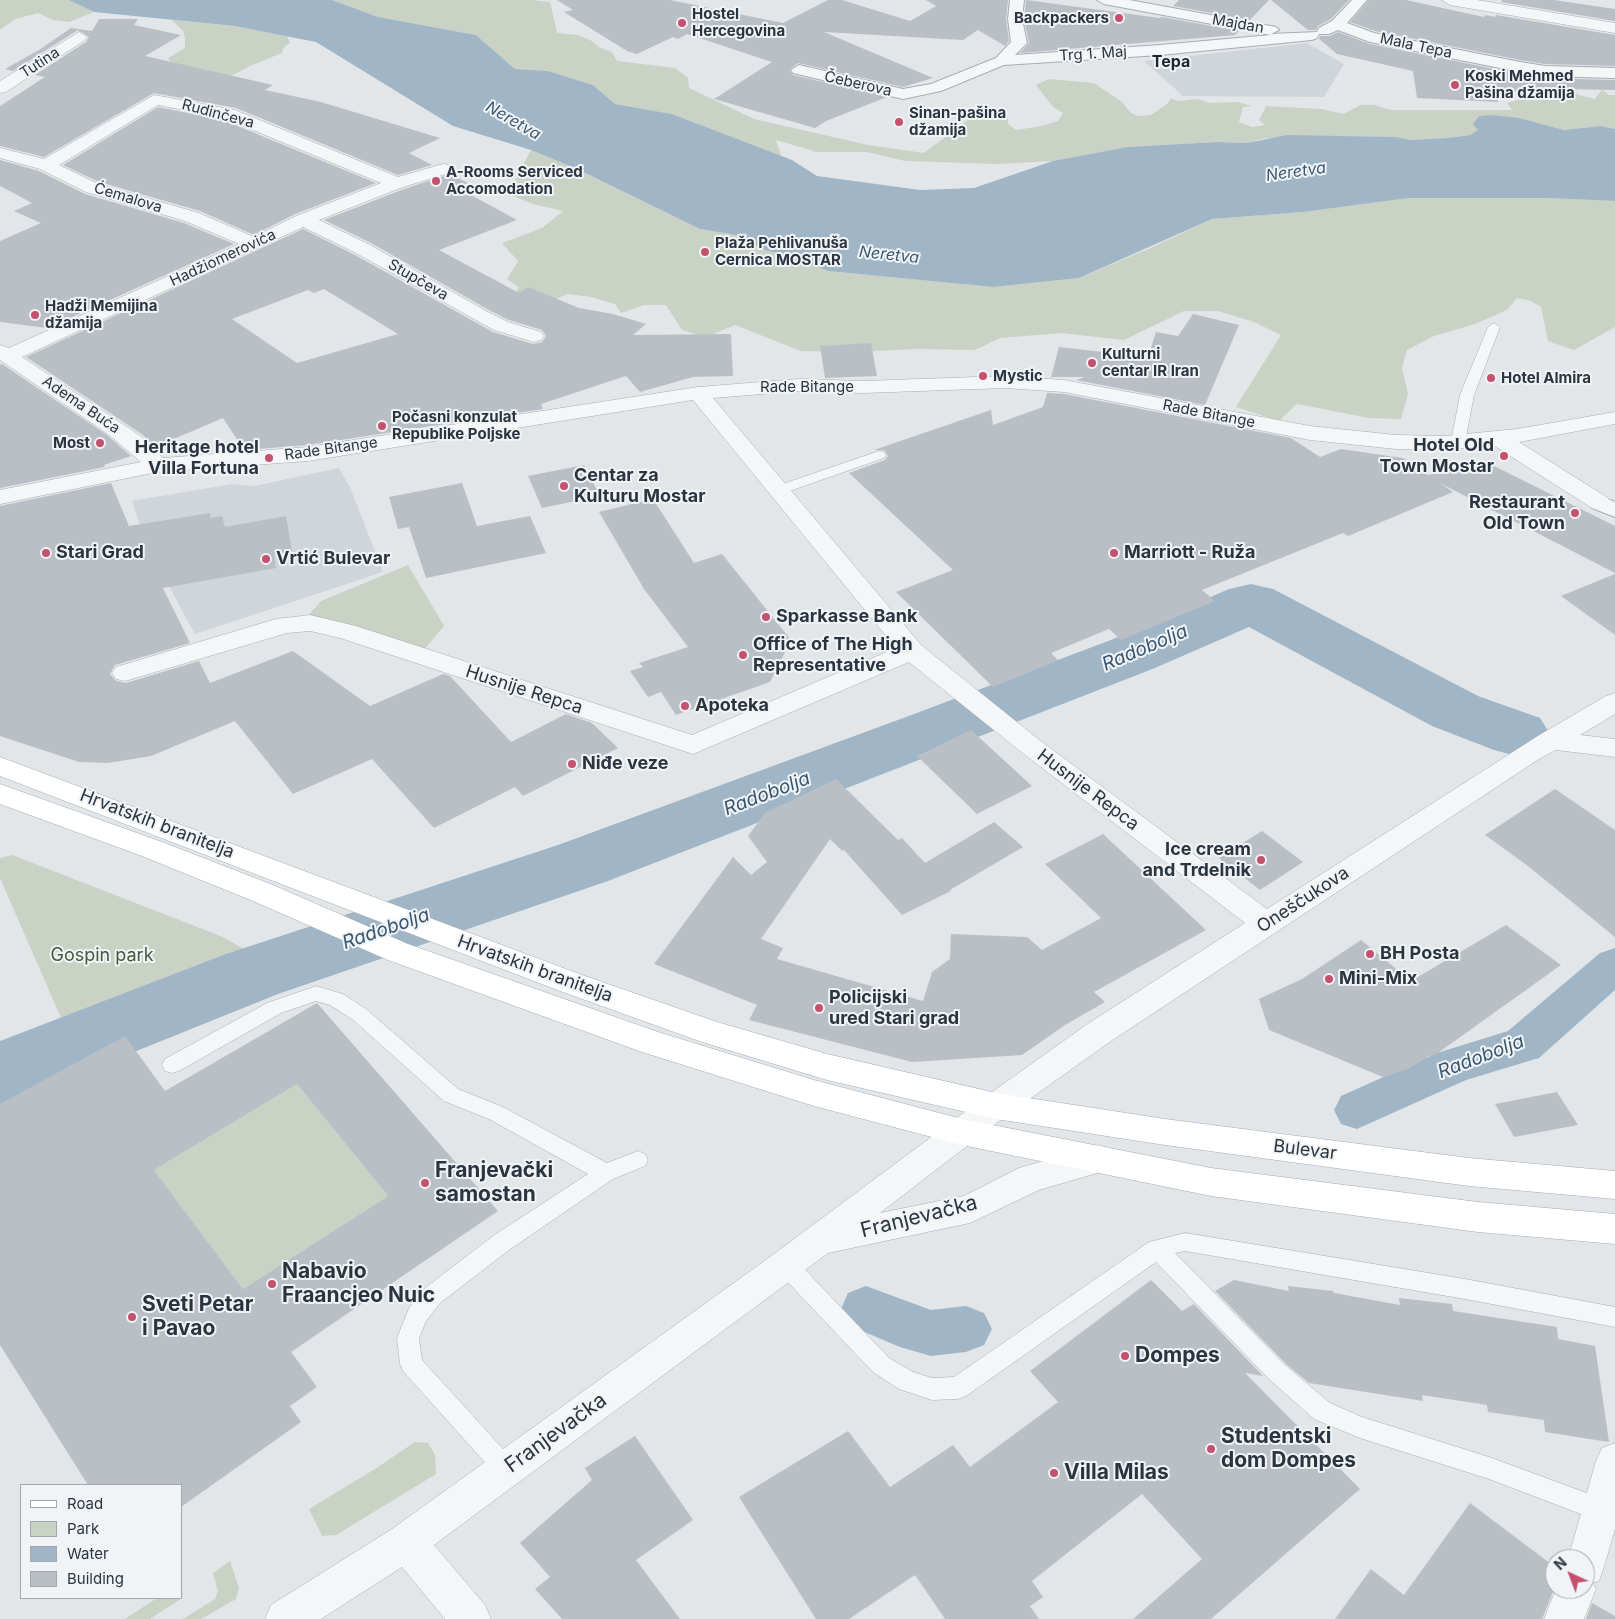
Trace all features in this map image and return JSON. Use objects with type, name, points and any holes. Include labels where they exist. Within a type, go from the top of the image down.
[{"type":"main road","name":"Hrvatskih branitelja","points":[[0,766],[289,874],[571,983],[713,1033],[827,1067],[996,1106]]},
{"type":"main road","points":[[0,794],[152,849],[398,952],[653,1043],[814,1093],[962,1132],[1211,1182],[1478,1217],[1615,1229]]},
{"type":"main road","name":"Bulevar","points":[[996,1106],[1226,1140],[1469,1172],[1615,1185]]},
{"type":"street","points":[[1001,61],[1019,43],[1015,19],[1017,0]]},
{"type":"street","name":"Majdan","points":[[1104,0],[1264,29],[1312,35],[1330,30],[1360,0]]},
{"type":"street","points":[[1450,0],[1615,28]]},
{"type":"street","name":"Mala Tepa","points":[[1337,24],[1370,36],[1520,67],[1545,70],[1601,70],[1615,73]]},
{"type":"street","name":"Trg 1. Maj","points":[[1001,61],[1155,50],[1312,35]]},
{"type":"street","name":"Tutina","points":[[0,88],[79,37]]},
{"type":"street","name":"Čeberova","points":[[799,70],[903,94],[935,88],[1001,61]]},
{"type":"street","name":"Rudinčeva","points":[[46,165],[154,100],[161,100],[230,114],[360,166],[397,184]]},
{"type":"street","name":"Ćemalova","points":[[0,153],[46,165],[92,188],[192,217],[255,244]]},
{"type":"street","name":"Hadžiomerovića","points":[[4,353],[255,244],[303,220],[397,184],[443,169]]},
{"type":"street","name":"Stupčeva","points":[[303,220],[363,249],[501,326],[534,336]]},
{"type":"street","name":"Adema Buća","points":[[4,353],[134,442],[157,465]]},
{"type":"street","name":"Rade Bitange","points":[[0,497],[157,465],[192,464],[308,454],[698,393],[755,387],[799,385],[863,387],[1005,382],[1064,386],[1310,433],[1396,442],[1458,442],[1497,438],[1615,418]]},
{"type":"street","name":"Husnije Repca","points":[[698,393],[912,651],[1029,745],[1267,924]]},
{"type":"street","points":[[1497,438],[1608,507]]},
{"type":"street","name":"Husnije Repca","points":[[126,673],[285,625],[310,623],[347,632],[693,746],[912,651]]},
{"type":"street","name":"Oneščukova","points":[[996,1106],[1100,1032],[1550,740],[1615,702]]},
{"type":"street","points":[[1550,740],[1615,748]]},
{"type":"street","name":"Franjevačka","points":[[284,1619],[406,1542],[822,1239],[996,1106]]},
{"type":"street","name":"Franjevačka","points":[[822,1239],[970,1209],[1031,1178],[1099,1159]]},
{"type":"street","points":[[1590,1549],[1615,1461]]},
{"type":"street","points":[[406,1542],[471,1619]]},
{"type":"street","points":[[1564,1619],[1572,1599]]},
{"type":"lane","points":[[1458,442],[1468,394],[1494,327]]},
{"type":"lane","points":[[780,490],[879,455]]},
{"type":"lane","points":[[172,1065],[274,1008],[316,993],[336,999],[359,1014],[451,1095],[496,1113],[606,1173]]},
{"type":"lane","points":[[506,1469],[411,1364],[408,1338],[417,1314],[432,1296],[501,1243],[606,1173],[638,1160]]},
{"type":"lane","points":[[786,1265],[882,1366],[907,1381],[932,1389],[958,1388],[1157,1249],[1185,1242],[1615,1317]]},
{"type":"lane","points":[[1157,1249],[1277,1372],[1309,1401],[1322,1410],[1360,1427],[1489,1468],[1602,1510]]},
{"type":"shaded area","name":"Tepa","points":[[1307,43],[1344,64],[1324,97],[1183,96],[1144,61]]},
{"type":"shaded area","name":"Vrtić Bulevar","points":[[339,468],[350,487],[383,572],[195,634],[147,546],[132,501],[233,484],[254,486]]},
{"type":"green space","points":[[0,0],[69,0],[94,12],[69,22],[53,20],[38,13],[15,19],[0,30]]},
{"type":"green space","points":[[332,0],[531,0],[550,2],[557,33],[578,35],[592,41],[599,47],[612,52],[617,61],[675,68],[688,78],[689,88],[754,119],[868,145],[924,153],[969,119],[1008,116],[1008,124],[1016,130],[1042,126],[1058,121],[1063,113],[1053,107],[1036,85],[1049,79],[1094,83],[1122,102],[1131,113],[1138,116],[1151,115],[1167,104],[1171,98],[1177,101],[1198,99],[1210,103],[1237,102],[1252,106],[1243,107],[1239,122],[1252,127],[1265,125],[1259,120],[1266,106],[1322,109],[1343,114],[1361,105],[1374,105],[1391,110],[1512,110],[1507,103],[1552,90],[1574,91],[1578,95],[1595,99],[1602,90],[1609,95],[1615,95],[1615,129],[1601,126],[1564,130],[1519,118],[1469,135],[1448,138],[1409,140],[1396,137],[1333,136],[1266,138],[1247,143],[1217,142],[1127,147],[1053,161],[998,164],[905,161],[867,152],[817,152],[776,140],[781,156],[672,114],[615,104],[593,85],[548,71],[515,69],[476,35],[378,17]]},
{"type":"green space","points":[[172,20],[235,26],[287,36],[290,43],[283,48],[282,53],[227,78],[174,66],[168,58],[185,48],[185,38],[183,31]]},
{"type":"green space","points":[[531,150],[577,169],[700,229],[742,236],[761,249],[798,259],[828,271],[993,287],[1079,278],[1155,246],[1212,219],[1303,212],[1409,198],[1546,198],[1615,201],[1615,327],[1574,350],[1548,341],[1541,307],[1531,301],[1517,298],[1507,310],[1475,324],[1434,336],[1407,350],[1402,368],[1408,394],[1401,419],[1369,418],[1297,404],[1279,421],[1236,407],[1281,335],[1254,322],[1218,311],[1184,311],[1124,340],[1062,333],[1000,338],[975,350],[917,349],[848,352],[801,351],[735,325],[706,337],[682,330],[666,305],[644,305],[621,313],[615,304],[591,297],[568,294],[551,301],[523,317],[503,318],[496,310],[512,299],[519,287],[507,279],[518,261],[502,243],[542,228],[563,211],[533,204],[508,194]]},
{"type":"green space","points":[[408,565],[444,626],[422,652],[307,617],[321,601]]},
{"type":"green space","name":"Gospin park","points":[[12,855],[223,937],[258,957],[69,1036],[0,878],[0,858]]},
{"type":"green space","points":[[297,1084],[388,1196],[243,1289],[154,1170]]},
{"type":"green space","points":[[415,1442],[428,1443],[435,1455],[436,1474],[336,1535],[322,1536],[309,1509]]},
{"type":"green space","points":[[230,1561],[239,1588],[236,1599],[201,1619],[183,1619],[215,1599],[218,1591],[213,1573]]},
{"type":"green space","points":[[155,1599],[180,1599],[150,1619],[125,1619]]},
{"type":"water","name":"Neretva","points":[[69,0],[332,0],[378,17],[476,35],[515,69],[548,71],[593,85],[615,104],[672,114],[792,160],[817,176],[920,190],[974,188],[1053,161],[1127,147],[1217,142],[1247,143],[1287,135],[1396,137],[1410,140],[1448,138],[1470,135],[1478,130],[1473,124],[1479,116],[1492,115],[1519,118],[1564,130],[1601,126],[1615,129],[1615,201],[1546,198],[1409,198],[1303,212],[1212,219],[1079,278],[993,287],[828,271],[798,259],[761,249],[742,236],[700,229],[577,169],[531,150],[453,126],[316,42],[235,26],[94,12]]},
{"type":"building","points":[[557,0],[670,0],[783,23],[828,0],[842,0],[910,21],[936,6],[926,0],[1008,0],[1006,19],[1009,41],[1005,46],[978,30],[963,40],[824,32],[933,78],[903,87],[798,63],[789,70],[793,75],[887,97],[826,121],[815,128],[714,99],[772,62],[687,34],[678,39],[673,37],[637,54],[627,51],[564,12],[573,10]]},
{"type":"building","points":[[1026,0],[1162,17],[1239,31],[1235,35],[1020,53],[1029,43],[1024,19]]},
{"type":"building","points":[[1179,0],[1269,0],[1250,20],[1173,6]]},
{"type":"building","points":[[1271,0],[1349,0],[1331,19],[1318,26],[1316,30],[1308,30]]},
{"type":"building","points":[[1369,0],[1406,0],[1484,17],[1485,15],[1495,17],[1496,15],[1615,35],[1615,66],[1545,64],[1520,60],[1375,31],[1350,22]]},
{"type":"building","points":[[1502,0],[1554,0],[1615,9],[1615,21],[1501,2]]},
{"type":"building","points":[[99,19],[138,19],[134,25],[181,35],[145,56],[273,85],[265,90],[321,102],[440,138],[409,153],[432,165],[398,175],[236,108],[154,93],[44,157],[0,146],[0,106],[45,77],[35,75],[86,42],[89,37],[78,30],[13,71],[5,69],[39,50],[71,28],[92,31]]},
{"type":"building","points":[[1338,32],[1370,44],[1520,74],[1545,78],[1615,80],[1615,90],[1558,89],[1558,95],[1496,90],[1498,102],[1417,98],[1413,71],[1337,54],[1319,39],[1320,36],[1330,36]]},
{"type":"building","points":[[158,107],[223,120],[376,183],[295,214],[254,235],[200,211],[99,182],[63,165]]},
{"type":"building","points":[[0,160],[39,171],[85,194],[184,223],[234,244],[48,328],[0,322],[0,241],[41,223],[14,211],[32,203],[0,186]]},
{"type":"building","points":[[450,174],[468,183],[458,188],[517,220],[439,250],[519,293],[528,287],[579,308],[613,314],[646,324],[633,335],[731,334],[733,376],[693,377],[640,392],[626,376],[541,404],[543,409],[308,445],[244,450],[223,418],[155,447],[143,435],[26,357],[303,229],[355,255],[493,332],[533,344],[542,342],[546,336],[542,330],[509,320],[487,309],[371,243],[324,220],[404,189]],"holes":[[[324,289],[398,334],[297,363],[232,319],[308,290],[314,293]]]},
{"type":"building","points":[[1193,314],[1239,325],[1205,405],[1076,380],[1085,377],[1051,377],[1059,347],[1148,357],[1156,332],[1178,336]]},
{"type":"building","points":[[871,343],[877,376],[825,378],[820,346]]},
{"type":"building","points":[[2,364],[107,435],[131,456],[104,465],[105,467],[0,488],[0,365]]},
{"type":"building","name":"Marriott - Ruža","points":[[1047,393],[1064,394],[1291,438],[1320,457],[1341,449],[1403,458],[1428,475],[1490,464],[1615,526],[1615,573],[1440,483],[1453,492],[1348,536],[1343,533],[1202,590],[1215,601],[1121,640],[1109,629],[1051,653],[1058,660],[993,687],[896,592],[953,570],[849,473],[885,460],[888,456],[884,450],[874,450],[991,410],[993,425],[1043,407]]},
{"type":"building","points":[[584,465],[600,496],[542,508],[528,476]]},
{"type":"building","points":[[111,483],[129,526],[210,513],[210,518],[222,516],[225,527],[286,516],[292,551],[274,555],[276,568],[163,588],[190,643],[115,665],[110,674],[116,681],[126,683],[199,661],[210,683],[293,651],[370,706],[443,674],[450,676],[511,742],[566,714],[592,723],[618,748],[523,796],[515,787],[434,828],[372,759],[293,794],[235,721],[151,756],[108,763],[79,762],[0,736],[0,506]]},
{"type":"building","points":[[462,483],[477,526],[530,516],[546,553],[426,578],[409,527],[398,529],[389,497]]},
{"type":"building","points":[[653,499],[694,563],[722,554],[791,640],[770,682],[676,715],[661,692],[648,697],[630,671],[643,667],[639,663],[688,647],[644,589],[599,512]]},
{"type":"building","points":[[1615,574],[1615,635],[1561,596]]},
{"type":"building","points":[[971,730],[1032,786],[977,814],[917,756]]},
{"type":"building","points":[[836,779],[898,840],[902,838],[925,863],[994,822],[1023,847],[951,891],[902,915],[844,850],[842,851],[830,839],[761,939],[783,948],[777,959],[923,1001],[932,972],[950,959],[951,934],[1027,937],[1042,950],[1101,918],[1045,864],[1103,834],[1206,930],[1094,992],[1105,1002],[1065,1025],[1022,1055],[912,1062],[749,1020],[757,1005],[654,964],[733,857],[751,875],[767,862],[748,836],[765,813]]},
{"type":"building","points":[[1555,789],[1615,830],[1615,937],[1528,866],[1485,835]]},
{"type":"building","name":"Ice cream and Trdelnik","points":[[1262,831],[1303,862],[1260,890],[1219,858]]},
{"type":"building","points":[[1506,925],[1561,965],[1435,1055],[1429,1056],[1408,1069],[1383,1077],[1269,1030],[1259,999],[1302,979],[1361,940],[1411,981]]},
{"type":"building","points":[[317,1003],[498,1211],[291,1352],[317,1387],[290,1406],[301,1422],[182,1506],[182,1484],[87,1484],[0,1345],[0,1104],[125,1036],[165,1091]],"holes":[[[297,1084],[388,1196],[243,1289],[154,1170]]]},
{"type":"building","points":[[1557,1092],[1578,1125],[1514,1137],[1495,1104]]},
{"type":"building","points":[[1151,1280],[1182,1311],[1194,1304],[1263,1376],[1245,1373],[1360,1489],[1211,1619],[1133,1619],[1202,1559],[1142,1494],[1032,1581],[1043,1597],[1030,1606],[1039,1619],[945,1619],[915,1575],[849,1619],[816,1619],[739,1497],[848,1431],[890,1487],[953,1445],[970,1467],[1058,1402],[1030,1371]]},
{"type":"building","points":[[1234,1280],[1289,1291],[1288,1286],[1333,1291],[1334,1293],[1400,1305],[1399,1298],[1452,1304],[1453,1311],[1557,1327],[1558,1339],[1595,1346],[1609,1442],[1545,1432],[1544,1420],[1488,1412],[1487,1405],[1422,1395],[1423,1401],[1309,1383],[1286,1364],[1215,1291]]},
{"type":"building","points":[[635,1436],[693,1520],[636,1560],[680,1619],[562,1619],[535,1589],[550,1577],[520,1543],[592,1480],[585,1468]]},
{"type":"building","points":[[1470,1503],[1545,1559],[1545,1599],[1550,1599],[1542,1619],[1335,1619],[1371,1569],[1404,1595]]},
{"type":"building","points":[[1592,1603],[1615,1616],[1615,1619],[1586,1619]]},
{"type":"waterway","name":"Radobolja","points":[[0,1074],[252,974],[583,863],[929,733],[1133,654],[1251,603],[1455,711],[1517,734]]},
{"type":"waterway","name":"Radobolja","points":[[1357,1110],[1453,1066],[1523,1045],[1615,965]]},
{"type":"waterway","name":"Radobolja","points":[[866,1309],[900,1324],[931,1333],[966,1329]]},
{"type":"place","name":"Backpackers","points":[[1119,18]]},
{"type":"place","name":"Hostel Hercegovina","points":[[682,23]]},
{"type":"place","name":"Koski Mehmed Pašina džamija","points":[[1455,85]]},
{"type":"place","name":"Sinan-pašina džamija","points":[[899,122]]},
{"type":"place","name":"A-Rooms Serviced Accomodation","points":[[436,181]]},
{"type":"place","name":"Plaža Pehlivanuša Cernica MOSTAR","points":[[705,252]]},
{"type":"place","name":"Hadži Memijina džamija","points":[[35,315]]},
{"type":"place","name":"Kulturni centar IR Iran","points":[[1092,363]]},
{"type":"place","name":"Mystic","points":[[983,376]]},
{"type":"place","name":"Hotel Almira","points":[[1491,378]]},
{"type":"place","name":"Počasni konzulat Republike Poljske","points":[[382,426]]},
{"type":"place","name":"Most","points":[[100,443]]},
{"type":"place","name":"Hotel Old Town Mostar","points":[[1504,456]]},
{"type":"place","name":"Heritage hotel Villa Fortuna","points":[[269,458]]},
{"type":"place","name":"Centar za Kulturu Mostar","points":[[564,486]]},
{"type":"place","name":"Restaurant Old Town","points":[[1575,513]]},
{"type":"place","name":"Stari Grad","points":[[46,553]]},
{"type":"place","name":"Marriott - Ruža","points":[[1114,553]]},
{"type":"place","name":"Vrtić Bulevar","points":[[266,559]]},
{"type":"place","name":"Sparkasse Bank","points":[[766,617]]},
{"type":"place","name":"Office of The High Representative","points":[[743,655]]},
{"type":"place","name":"Apoteka","points":[[685,706]]},
{"type":"place","name":"Niđe veze","points":[[572,764]]},
{"type":"place","name":"Ice cream and Trdelnik","points":[[1261,860]]},
{"type":"place","name":"BH Posta","points":[[1370,954]]},
{"type":"place","name":"Mini-Mix","points":[[1329,979]]},
{"type":"place","name":"Policijski ured Stari grad","points":[[819,1008]]},
{"type":"place","name":"Franjevački samostan","points":[[425,1183]]},
{"type":"place","name":"Nabavio Fraancjeo Nuic","points":[[272,1284]]},
{"type":"place","name":"Sveti Petar i Pavao","points":[[132,1317]]},
{"type":"place","name":"Dompes","points":[[1125,1356]]},
{"type":"place","name":"Studentski dom Dompes","points":[[1211,1449]]},
{"type":"place","name":"Villa Milas","points":[[1054,1473]]},
{"type":"district","name":"Tepa","points":[[1171,62]]}]
